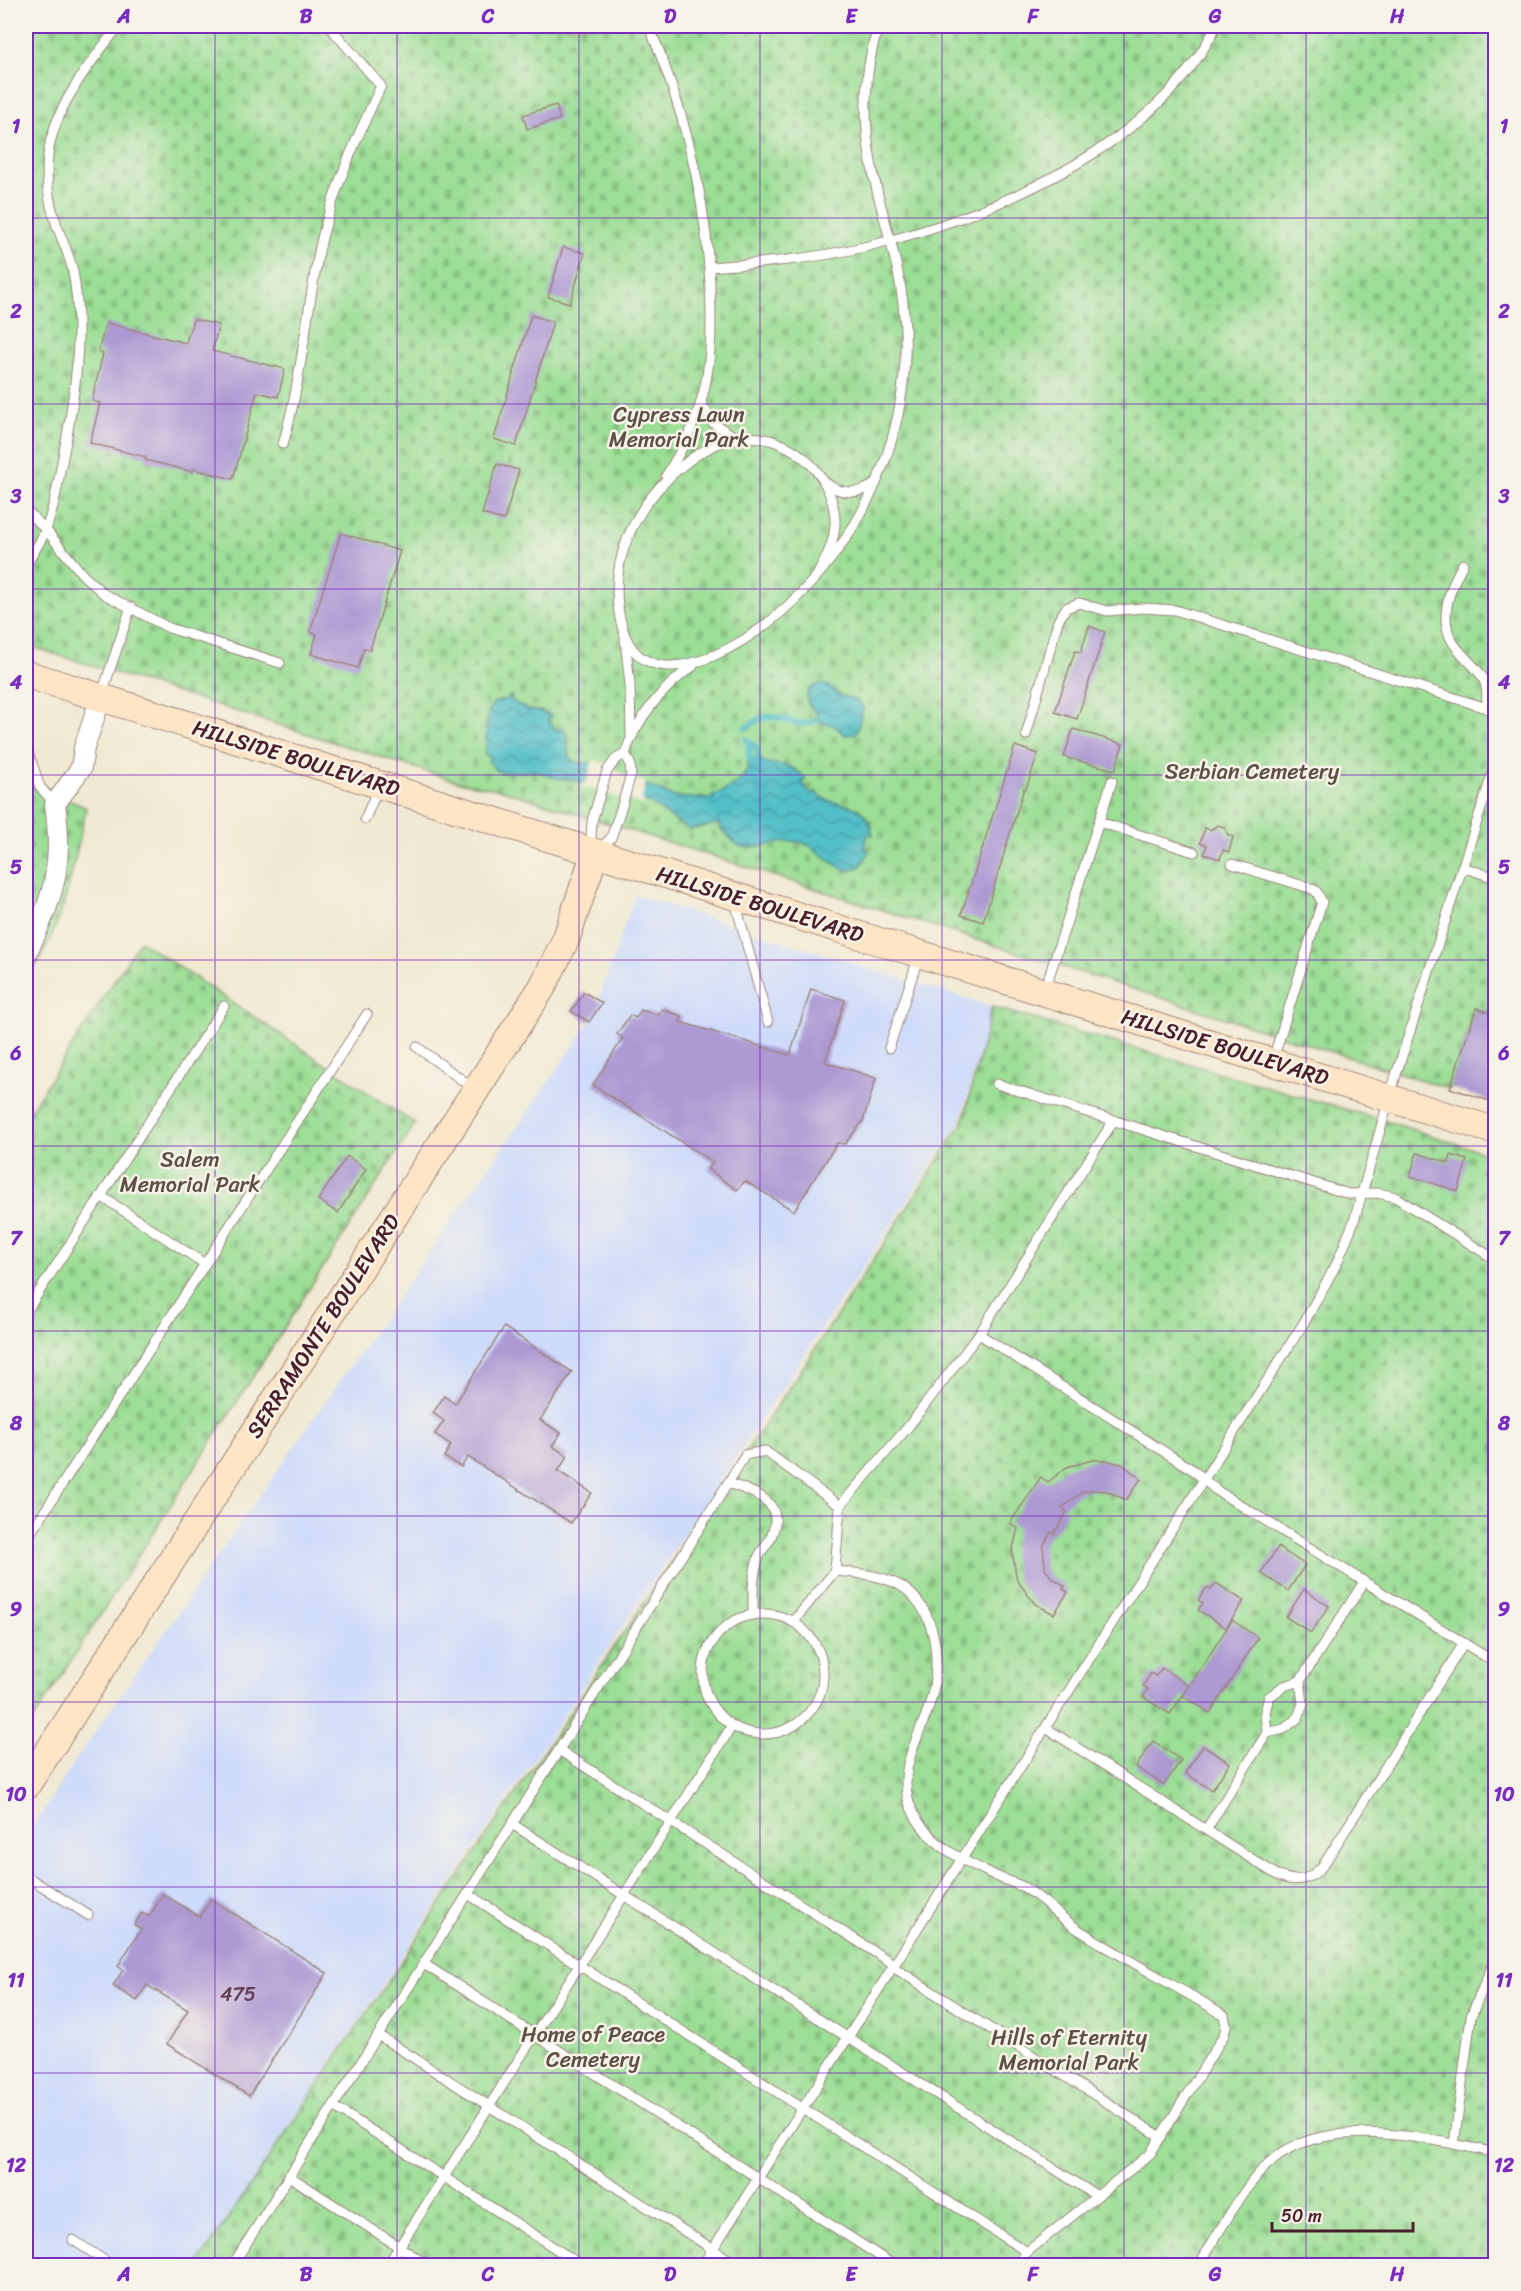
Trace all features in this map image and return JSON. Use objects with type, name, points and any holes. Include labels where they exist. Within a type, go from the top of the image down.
[{"type":"main road","name":"HILLSIDE BOULEVARD","points":[[26,674],[595,853],[1496,1131]]},
{"type":"main road","name":"SERRAMONTE BOULEVARD","points":[[26,1786],[543,986],[570,931],[595,853]]},
{"type":"street","points":[[26,954],[42,921],[56,880],[59,857],[55,804],[81,768],[84,748],[101,698]]},
{"type":"lane","points":[[26,565],[46,530],[53,504],[75,382],[76,291],[72,270],[49,198],[48,158],[51,140],[65,105],[116,26]]},
{"type":"lane","points":[[283,444],[298,384],[316,269],[327,218],[341,176],[381,86],[329,26]]},
{"type":"lane","points":[[631,736],[630,685],[618,595],[622,548],[633,523],[676,459],[701,403],[711,352],[710,267],[702,199],[675,94],[649,26]]},
{"type":"lane","points":[[624,634],[635,652],[653,664],[675,667],[697,662],[730,648],[760,629],[790,605],[815,579],[845,542],[878,482],[897,424],[906,355],[904,307],[890,240],[873,177],[867,132],[870,59],[879,26]]},
{"type":"lane","points":[[710,267],[806,258],[890,240],[944,224],[998,203],[1052,177],[1110,142],[1155,108],[1200,56],[1216,26]]},
{"type":"lane","points":[[1475,26],[1496,32]]},
{"type":"lane","points":[[701,403],[713,423],[737,438]]},
{"type":"lane","points":[[652,495],[669,476],[696,455],[712,446],[737,438],[766,439],[794,450],[806,459],[824,482],[835,520],[834,535],[815,579]]},
{"type":"lane","points":[[824,482],[840,491],[850,493],[868,489],[878,482]]},
{"type":"lane","points":[[26,510],[92,584],[104,594],[169,628],[280,663]]},
{"type":"lane","points":[[1026,735],[1058,621],[1066,608],[1079,603],[1107,610],[1151,608],[1175,610],[1491,710],[1485,679],[1453,643],[1446,626],[1449,594],[1463,564]]},
{"type":"lane","points":[[101,698],[131,608]]},
{"type":"lane","points":[[595,853],[590,830],[607,771],[612,762],[625,753],[631,736],[664,691],[697,662]]},
{"type":"lane","points":[[26,746],[40,787],[55,804]]},
{"type":"lane","points":[[595,853],[611,837],[621,809],[631,768],[625,753]]},
{"type":"lane","points":[[702,2265],[1323,1290],[1343,1251],[1362,1194],[1389,1098],[1496,762]]},
{"type":"lane","points":[[1045,991],[1112,781]]},
{"type":"lane","points":[[365,819],[380,784]]},
{"type":"lane","points":[[1099,822],[1194,852]]},
{"type":"lane","points":[[1232,864],[1310,888],[1316,891],[1322,902],[1272,1062]]},
{"type":"lane","points":[[1462,867],[1496,878]]},
{"type":"lane","points":[[734,896],[768,1022]]},
{"type":"lane","points":[[889,1048],[920,953]]},
{"type":"lane","points":[[26,1312],[224,1006]]},
{"type":"lane","points":[[26,1540],[367,1014]]},
{"type":"lane","points":[[417,1047],[476,1090]]},
{"type":"lane","points":[[997,1084],[1349,1194],[1378,1193],[1395,1197],[1496,1260]]},
{"type":"lane","points":[[792,1622],[835,1571],[840,1506],[908,1427],[979,1334],[1114,1120]]},
{"type":"lane","points":[[101,1196],[205,1264]]},
{"type":"lane","points":[[979,1334],[1194,1470],[1216,1490],[1496,1663]]},
{"type":"lane","points":[[232,2265],[745,1455],[765,1451],[840,1506]]},
{"type":"lane","points":[[728,1483],[759,1494],[770,1503],[774,1513],[775,1523],[770,1539],[759,1556],[754,1571],[753,1615]]},
{"type":"lane","points":[[835,1571],[868,1575],[892,1583],[914,1597],[928,1620],[935,1644],[935,1676],[929,1706],[908,1760],[906,1775],[911,1807],[923,1830],[931,1839],[962,1859],[1023,1887],[1079,1930],[1224,2015],[1226,2026],[1224,2035],[1150,2154],[1027,2252],[1017,2265]]},
{"type":"lane","points":[[1267,1733],[1284,1729],[1298,1718],[1303,1703],[1300,1682],[1364,1582]]},
{"type":"lane","points":[[767,1614],[792,1622],[813,1640],[822,1666],[823,1680],[814,1706],[793,1726],[782,1731],[756,1734],[732,1726],[713,1708],[707,1697],[703,1671],[710,1645],[718,1634],[740,1619],[753,1615],[767,1614]]},
{"type":"lane","points":[[1046,1728],[1285,1879],[1298,1880],[1316,1873],[1324,1864],[1464,1643]]},
{"type":"lane","points":[[1206,1830],[1267,1733],[1265,1706],[1269,1697],[1284,1686],[1300,1682]]},
{"type":"lane","points":[[387,2265],[732,1726]]},
{"type":"lane","points":[[559,1750],[1161,2137]]},
{"type":"lane","points":[[512,1824],[1097,2196]]},
{"type":"lane","points":[[26,1876],[88,1916]]},
{"type":"lane","points":[[468,1894],[1027,2252]]},
{"type":"lane","points":[[1454,2144],[1471,2016],[1496,1957]]},
{"type":"lane","points":[[423,1964],[895,2265]]},
{"type":"lane","points":[[378,2035],[739,2265]]},
{"type":"lane","points":[[333,2106],[583,2265]]},
{"type":"lane","points":[[1198,2265],[1259,2173],[1275,2157],[1293,2146],[1324,2136],[1389,2135],[1454,2144],[1496,2153]]},
{"type":"lane","points":[[289,2176],[429,2265]]},
{"type":"lane","points":[[73,2240],[113,2265]]},
{"type":"lane","points":[[250,2265],[266,2265]]},
{"type":"shaded area","points":[[635,895],[992,1007],[960,1122],[196,2265],[26,2265],[26,1837],[77,1758],[592,1019]]},
{"type":"green space","name":"Cypress Lawn Memorial Park","points":[[26,26],[1495,26],[1496,1014],[1475,1008],[1450,1089],[502,790],[463,783],[26,645]]},
{"type":"green space","points":[[26,775],[51,791],[86,808],[71,877],[59,918],[26,981]]},
{"type":"green space","name":"Salem Memorial Park","points":[[140,941],[415,1124],[26,1731],[26,1117]]},
{"type":"green space","points":[[992,1007],[1389,1122],[1495,1156],[1495,2265],[196,2266],[806,1363],[963,1122]]},
{"type":"water","points":[[820,684],[829,686],[839,695],[857,700],[861,704],[863,710],[855,734],[845,735],[833,725],[815,721],[817,713],[808,704],[806,696],[812,687]]},
{"type":"water","points":[[512,696],[511,700],[528,710],[541,711],[552,716],[548,720],[558,731],[563,727],[566,731],[569,754],[574,762],[599,764],[674,797],[714,799],[712,796],[742,778],[748,768],[749,759],[758,758],[767,763],[792,768],[806,779],[802,782],[811,794],[815,791],[829,801],[847,805],[863,813],[873,835],[868,834],[864,848],[869,850],[862,864],[855,870],[846,870],[809,845],[800,842],[753,847],[740,846],[719,828],[720,823],[689,830],[651,804],[574,780],[555,778],[538,771],[502,773],[496,770],[488,761],[490,758],[485,754],[488,712],[494,702],[508,699]]},
{"type":"pier","points":[[593,760],[606,763],[623,774],[646,782],[642,799],[645,805],[579,786],[587,782]]},
{"type":"building","points":[[556,105],[560,119],[527,129],[523,115]]},
{"type":"building","points":[[563,247],[585,253],[570,303],[548,297]]},
{"type":"building","points":[[531,315],[553,322],[516,446],[494,439]]},
{"type":"building","points":[[193,319],[219,325],[212,351],[285,369],[278,397],[257,392],[233,479],[145,460],[146,457],[90,443],[100,403],[92,401],[103,353],[98,352],[106,323],[186,343]]},
{"type":"building","points":[[497,464],[519,470],[504,520],[482,514]]},
{"type":"building","points":[[341,533],[400,551],[370,650],[364,648],[358,668],[311,654],[317,634],[310,632]]},
{"type":"building","points":[[1089,626],[1105,632],[1077,719],[1055,712],[1075,651],[1081,652]]},
{"type":"building","points":[[1073,729],[1123,744],[1115,770],[1064,757]]},
{"type":"building","points":[[1015,746],[1038,754],[1026,789],[1024,788],[983,922],[961,915]]},
{"type":"building","points":[[1218,825],[1224,827],[1228,835],[1233,837],[1229,852],[1223,850],[1220,859],[1204,854],[1207,845],[1200,843],[1205,828],[1210,830]]},
{"type":"building","points":[[811,989],[845,1000],[825,1062],[876,1078],[863,1121],[845,1144],[837,1143],[794,1211],[745,1181],[737,1190],[708,1169],[713,1162],[593,1085],[623,1038],[617,1034],[630,1015],[636,1018],[641,1010],[659,1015],[661,1009],[682,1016],[680,1022],[790,1055]]},
{"type":"building","points":[[584,992],[602,1003],[589,1022],[571,1011]]},
{"type":"building","points":[[1476,1008],[1496,1015],[1496,1103],[1450,1088]]},
{"type":"building","points":[[1417,1153],[1449,1163],[1451,1155],[1467,1160],[1458,1191],[1410,1176]]},
{"type":"building","points":[[347,1156],[366,1169],[338,1213],[318,1200]]},
{"type":"building","points":[[504,1327],[572,1372],[540,1420],[561,1433],[552,1446],[568,1456],[558,1471],[592,1493],[571,1523],[468,1457],[461,1467],[444,1457],[451,1445],[435,1434],[444,1421],[433,1413],[444,1396],[455,1404]]},
{"type":"building","points":[[1093,1460],[1122,1464],[1141,1479],[1126,1500],[1107,1491],[1091,1490],[1082,1492],[1062,1508],[1067,1512],[1054,1534],[1051,1532],[1043,1546],[1045,1568],[1051,1577],[1065,1586],[1063,1589],[1068,1592],[1054,1614],[1035,1604],[1017,1580],[1012,1552],[1018,1528],[1010,1523],[1041,1477],[1048,1482],[1067,1467]]},
{"type":"building","points":[[1278,1547],[1305,1565],[1288,1591],[1261,1573]]},
{"type":"building","points":[[1216,1583],[1244,1601],[1226,1628],[1198,1610],[1203,1603],[1198,1600],[1207,1587],[1211,1590]]},
{"type":"building","points":[[1304,1589],[1329,1606],[1311,1633],[1286,1617]]},
{"type":"building","points":[[1232,1620],[1258,1638],[1210,1713],[1183,1696]]},
{"type":"building","points":[[1162,1668],[1189,1686],[1170,1714],[1143,1697],[1148,1689],[1143,1686],[1151,1673],[1156,1676]]},
{"type":"building","points":[[1153,1741],[1181,1760],[1164,1785],[1136,1767]]},
{"type":"building","points":[[1203,1746],[1230,1763],[1212,1790],[1185,1773]]},
{"type":"building","points":[[163,1894],[200,1917],[211,1899],[327,1973],[249,2096],[167,2044],[188,2010],[147,1985],[137,2001],[113,1986],[123,1970],[118,1966],[141,1929],[134,1925],[142,1913],[149,1917]]},
{"type":"waterway","points":[[745,728],[767,717],[796,723],[815,721]]},
{"type":"waterway","points":[[746,739],[757,748],[758,758]]},
{"type":"waterway","points":[[748,742],[749,759]]},
{"type":"park label","name":"Serbian Cemetery","points":[[1252,771]]},
{"type":"park label","name":"Home of Peace Cemetery","points":[[593,2046]]},
{"type":"park label","name":"Hills of Eternity Memorial Park","points":[[1069,2050]]}]
